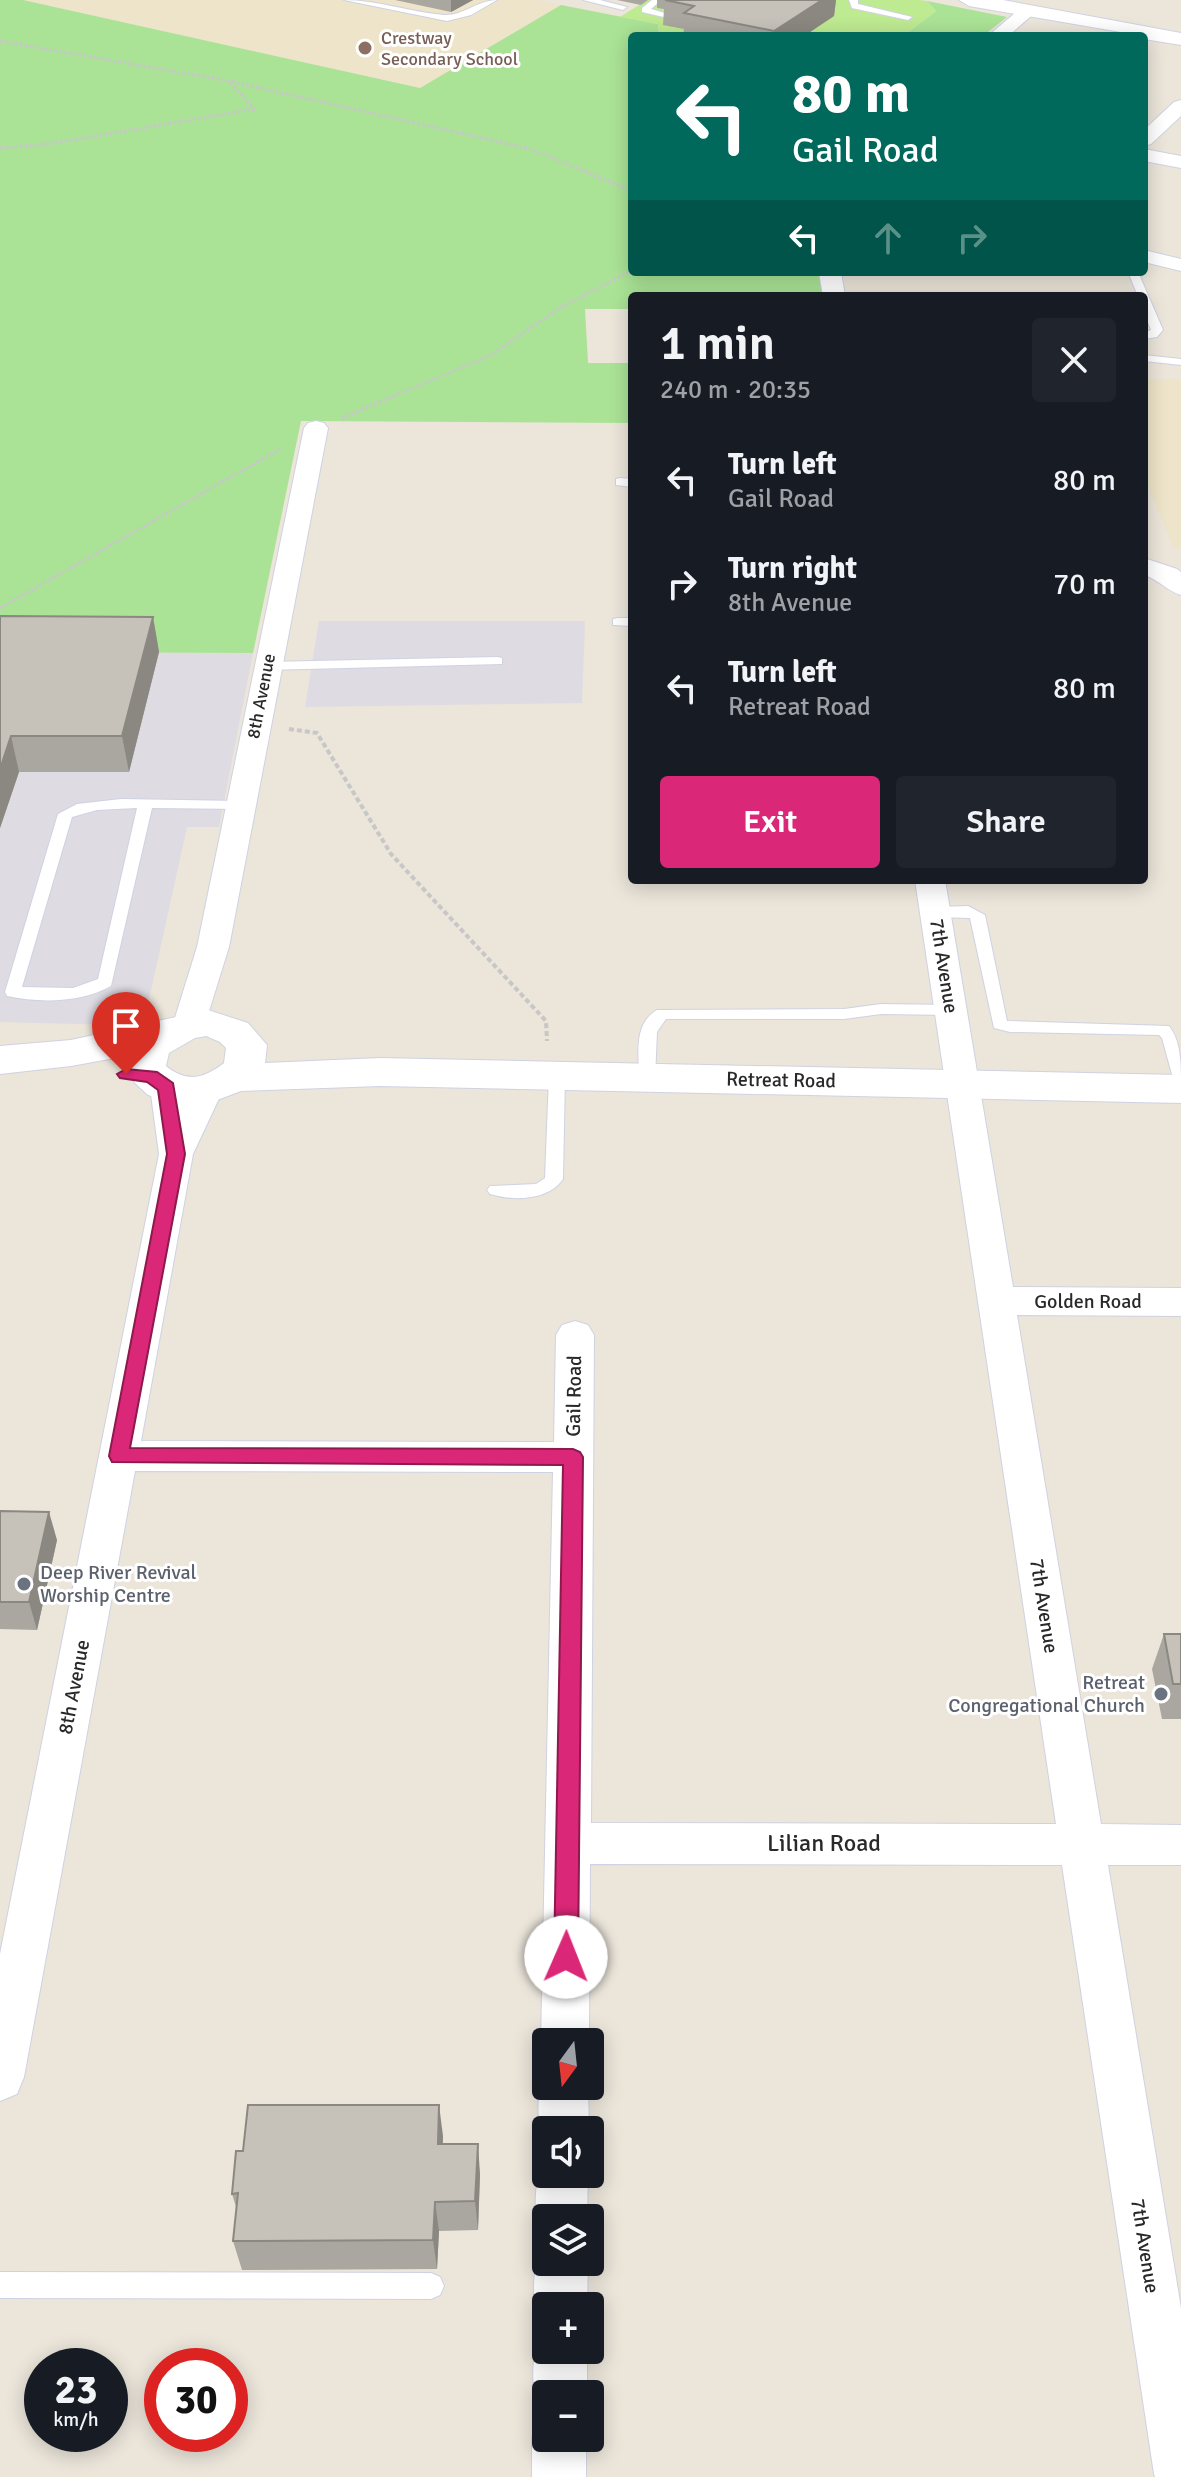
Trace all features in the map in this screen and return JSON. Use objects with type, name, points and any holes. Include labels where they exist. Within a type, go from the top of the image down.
[{"type":"main road","points":[[969,0],[1143,32]]},
{"type":"main road","points":[[1148,33],[1181,39]]},
{"type":"main road","name":"Retreat Road","points":[[0,1062],[198,1058],[380,1072],[552,1064],[647,1078],[1181,1089]]},
{"type":"street","points":[[1002,32],[1028,11]]},
{"type":"street","points":[[1148,136],[1181,106]]},
{"type":"street","points":[[1148,156],[1181,162]]},
{"type":"street","points":[[1148,262],[1181,265]]},
{"type":"street","name":"8th Avenue","points":[[0,2077],[176,1154],[198,1058],[209,964],[316,428]]},
{"type":"street","points":[[1148,567],[1173,577],[1181,587]]},
{"type":"street","name":"7th Avenue","points":[[931,884],[1181,2474]]},
{"type":"street","name":"Golden Road","points":[[996,1301],[1181,1302]]},
{"type":"street","name":"Gail Road","points":[[565,2028],[575,1335]]},
{"type":"street","name":"Gail Road","points":[[119,1456],[573,1457]]},
{"type":"street","name":"Lilian Road","points":[[568,1843],[1181,1845]]},
{"type":"street","points":[[559,2452],[559,2477]]},
{"type":"lane","points":[[348,0],[447,18],[468,13],[493,0]]},
{"type":"lane","points":[[587,0],[623,7]]},
{"type":"lane","points":[[657,0],[645,10],[665,16]]},
{"type":"lane","points":[[854,0],[853,4],[860,7],[908,17]]},
{"type":"lane","points":[[1148,307],[1157,330],[1148,336]]},
{"type":"lane","points":[[1148,358],[1181,362]]},
{"type":"lane","points":[[267,666],[497,661]]},
{"type":"lane","points":[[145,805],[105,982],[98,988],[77,993],[7,992],[65,814],[89,805],[145,805],[241,805]]},
{"type":"lane","points":[[935,912],[968,911],[977,915],[1000,1024],[1010,1027],[1163,1030],[1170,1036],[1181,1078]]},
{"type":"lane","points":[[647,1078],[649,1025],[656,1016],[663,1014],[844,1014],[881,1009],[951,1010]]},
{"type":"lane","points":[[496,1190],[540,1190],[550,1186],[554,1179],[552,1064]]},
{"type":"lane","points":[[0,2285],[431,2286]]},
{"type":"path","points":[[0,41],[24,48],[229,81],[531,149],[628,189]]},
{"type":"path","points":[[0,148],[55,143],[254,109],[229,81]]},
{"type":"path","points":[[256,724],[317,733],[391,854],[546,1021],[552,1064]]},
{"type":"shaded area","name":"Crestway Secondary School","points":[[24,0],[536,0],[561,5],[420,88]]},
{"type":"shaded area","points":[[1148,379],[1181,379],[1181,549],[1174,549],[1148,486]]},
{"type":"shaded area","points":[[319,621],[585,621],[582,703],[305,707]]},
{"type":"shaded area","points":[[0,652],[253,653],[219,827],[187,827],[147,1008],[116,1025],[0,1022]]},
{"type":"green space","points":[[0,0],[23,0],[420,88],[561,5],[658,24],[659,32],[628,32],[628,276],[826,276],[828,292],[628,292],[628,309],[585,309],[588,363],[628,363],[628,423],[301,421],[253,653],[0,652]]},
{"type":"green space","points":[[647,0],[919,0],[927,1],[936,11],[908,32],[659,32],[658,24],[620,17]]},
{"type":"green space","points":[[927,1],[1007,17],[988,32],[908,32],[936,11]]},
{"type":"building","points":[[665,0],[822,0],[774,31],[684,13],[694,6]]},
{"type":"building","points":[[0,616],[153,617],[122,736],[11,736],[0,769]]},
{"type":"building","points":[[0,1511],[49,1512],[29,1602],[0,1602]]},
{"type":"building","points":[[1164,1634],[1181,1634],[1181,1684],[1173,1684]]},
{"type":"building","points":[[248,2105],[439,2105],[438,2144],[478,2144],[475,2201],[435,2202],[433,2240],[233,2241],[238,2193],[232,2194],[236,2151],[243,2151]]},
{"type":"place","name":"Crestway Secondary School","points":[[365,48]]},
{"type":"place","name":"Deep River Revival Worship Centre","points":[[24,1584]]},
{"type":"place","name":"Retreat Congregational Church","points":[[1161,1694]]},
{"type":"route","points":[[126,1074],[151,1076],[167,1087],[176,1154],[119,1456],[573,1457],[566,1957]]}]
